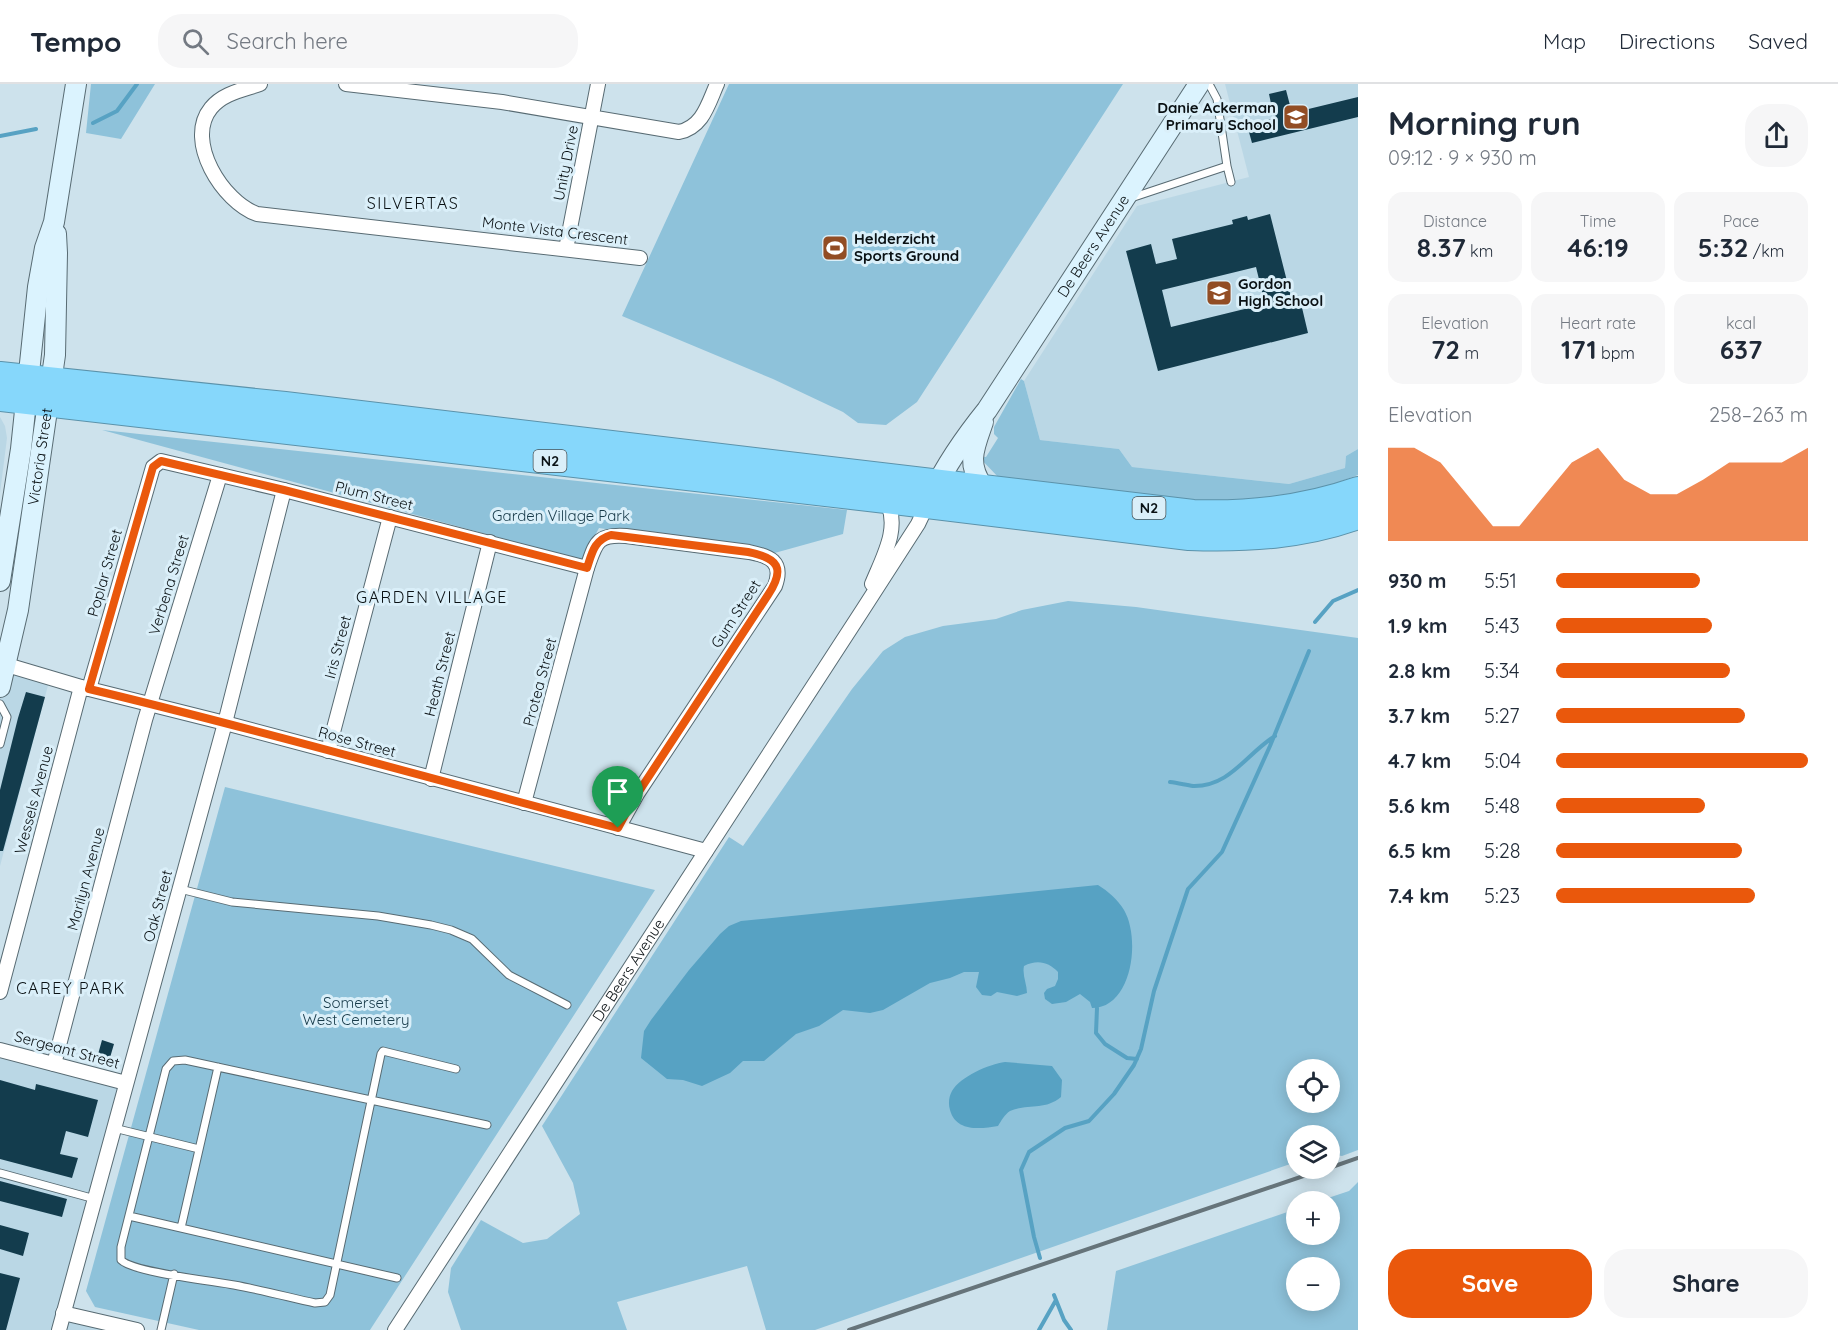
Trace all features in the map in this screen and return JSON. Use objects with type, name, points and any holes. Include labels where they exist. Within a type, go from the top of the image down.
[{"type":"highway","name":"N2","points":[[0,375],[38,391],[886,500],[983,487],[1193,513],[1229,514],[1302,507],[1358,490]]},
{"type":"highway","name":"N2","points":[[0,398],[38,391],[309,408],[932,493],[1189,537],[1232,538],[1277,535],[1309,530],[1358,516]]},
{"type":"main road","name":"Victoria Street","points":[[0,687],[28,542],[38,391],[38,287],[45,248],[54,222],[76,84]]},
{"type":"main road","name":"De Beers Avenue","points":[[932,493],[965,438],[987,410],[1198,84]]},
{"type":"main road","name":"Victoria Street","points":[[0,581],[21,449],[38,391]]},
{"type":"main road","name":"De Beers Avenue","points":[[983,487],[975,476],[972,463],[987,410]]},
{"type":"street","name":"Monte Vista Crescent","points":[[260,84],[232,93],[217,102],[207,114],[203,128],[204,151],[210,168],[230,195],[246,210],[257,214],[640,258]]},
{"type":"street","points":[[346,84],[502,102],[679,132],[692,128],[701,118],[717,84]]},
{"type":"street","name":"Unity Drive","points":[[566,249],[598,84]]},
{"type":"street","name":"Plum Street","points":[[153,467],[161,461],[169,462],[587,568]]},
{"type":"street","name":"Poplar Street","points":[[85,688],[153,467]]},
{"type":"street","name":"Verbena Street","points":[[151,704],[220,475]]},
{"type":"street","name":"Oak Street","points":[[59,1330],[225,723],[284,490]]},
{"type":"street","name":"De Beers Avenue","points":[[395,1330],[918,524],[932,493]]},
{"type":"street","name":"De Beers Avenue","points":[[862,611],[893,526],[892,509],[886,500]]},
{"type":"street","name":"Iris Street","points":[[328,751],[390,517]]},
{"type":"street","name":"Gum Street","points":[[587,568],[596,543],[611,535],[766,556],[775,564],[778,578],[775,586],[637,794],[618,828]]},
{"type":"street","name":"Heath Street","points":[[431,779],[490,542]]},
{"type":"street","name":"Protea Street","points":[[524,803],[587,568]]},
{"type":"street","name":"Rose Street","points":[[3,664],[85,688],[706,851]]},
{"type":"street","name":"Wessels Avenue","points":[[0,992],[85,688]]},
{"type":"street","name":"Marilyn Avenue","points":[[54,1064],[151,704]]},
{"type":"street","name":"Sergeant Street","points":[[0,1050],[126,1083]]},
{"type":"street","points":[[63,1313],[136,1330]]},
{"type":"lane","points":[[1209,84],[1217,99],[1231,182]]},
{"type":"lane","points":[[1124,201],[1227,166]]},
{"type":"lane","points":[[0,704],[8,717],[0,744]]},
{"type":"lane","points":[[180,889],[232,903],[378,916],[451,930],[472,939],[509,975],[567,1005]]},
{"type":"lane","points":[[456,1069],[383,1051],[380,1055],[370,1100],[337,1263],[330,1295],[326,1302],[319,1304],[174,1275],[123,1262],[120,1254],[166,1069],[169,1064],[178,1060],[185,1060],[370,1100],[487,1125]]},
{"type":"lane","points":[[181,1228],[218,1067]]},
{"type":"lane","points":[[114,1128],[199,1149]]},
{"type":"lane","points":[[0,1173],[94,1199]]},
{"type":"lane","points":[[129,1216],[398,1278]]},
{"type":"lane","points":[[161,1330],[174,1275]]},
{"type":"shaded area","name":"Gordon High School","points":[[1225,84],[1358,84],[1358,449],[1346,456],[1345,468],[1289,484],[1132,467],[1119,449],[1040,440],[1024,381],[1137,206],[1249,177]]},
{"type":"shaded area","points":[[0,417],[5,426],[7,438],[0,493]]},
{"type":"shaded area","points":[[0,664],[50,678],[0,866]]},
{"type":"shaded area","points":[[1098,885],[1124,910],[1132,938],[1132,954],[1124,985],[1116,997],[1106,1005],[1092,1008],[1090,1002],[1080,994],[1066,1002],[1052,1004],[1045,999],[1044,993],[1055,986],[1058,972],[1047,964],[1038,962],[1024,966],[1027,993],[1017,996],[997,992],[991,996],[982,995],[976,987],[979,972],[964,972],[930,983],[883,1010],[870,1013],[843,1010],[819,1026],[796,1034],[764,1061],[743,1061],[730,1073],[702,1086],[683,1080],[667,1079],[641,1058],[644,1031],[651,1020],[720,934],[729,926],[741,921]]},
{"type":"shaded area","points":[[0,1053],[123,1087],[64,1313],[136,1330],[0,1330]]},
{"type":"shaded area","points":[[1005,1062],[1052,1066],[1062,1080],[1061,1097],[1049,1104],[1010,1111],[998,1126],[976,1128],[963,1126],[957,1122],[949,1105],[950,1095],[956,1086],[975,1072]]},
{"type":"green space","points":[[91,84],[155,84],[121,139],[86,133]]},
{"type":"green space","name":"Helderzicht Sports Ground","points":[[729,84],[1123,84],[917,402],[886,425],[858,423],[843,412],[773,379],[622,316]]},
{"type":"green space","points":[[1021,379],[1024,381],[1040,440],[1119,449],[1132,467],[1289,484],[1345,468],[1346,456],[1358,449],[1358,475],[1309,493],[1255,500],[1201,501],[1000,479],[978,456],[986,457],[998,438],[994,434],[994,427]]},
{"type":"green space","name":"Garden Village Park","points":[[102,430],[847,510],[843,534],[771,554],[599,528],[582,560]]},
{"type":"green space","points":[[1068,601],[1136,607],[1358,638],[1358,1150],[1340,1156],[1340,1125],[1286,1125],[1286,1165],[815,1330],[766,1330],[747,1266],[617,1302],[627,1330],[461,1330],[448,1292],[451,1268],[481,1220],[523,1243],[547,1239],[580,1214],[573,1183],[542,1126],[729,837],[743,846],[852,689],[883,651],[905,637],[943,626],[996,619],[1022,610]]},
{"type":"green space","name":"Somerset West Cemetery","points":[[225,787],[655,890],[370,1330],[199,1330],[95,1307],[86,1291]]},
{"type":"green space","points":[[1358,1182],[1358,1330],[1107,1330],[1116,1271],[1286,1212],[1286,1245],[1340,1245],[1340,1194],[1349,1191]]},
{"type":"building","points":[[1286,90],[1292,113],[1358,97],[1358,117],[1252,143],[1247,125],[1274,118],[1269,94]]},
{"type":"building","points":[[1270,214],[1291,297],[1299,295],[1308,333],[1158,371],[1126,251],[1151,244],[1156,264],[1177,259],[1172,239],[1233,224],[1232,220],[1247,216],[1248,220]],"holes":[[[1256,267],[1265,304],[1171,327],[1162,290]]]},
{"type":"building","points":[[26,692],[45,697],[3,851],[0,851],[0,790]]},
{"type":"building","points":[[102,1040],[114,1044],[109,1061],[97,1058]]},
{"type":"building","points":[[0,1080],[35,1090],[36,1084],[98,1100],[88,1137],[66,1131],[60,1154],[78,1158],[72,1178],[0,1159]]},
{"type":"building","points":[[0,1181],[67,1199],[62,1217],[0,1201]]},
{"type":"building","points":[[0,1225],[29,1233],[23,1256],[0,1249]]},
{"type":"building","points":[[0,1273],[20,1278],[6,1330],[0,1330]]},
{"type":"waterway","points":[[93,123],[117,111],[137,84]]},
{"type":"waterway","points":[[0,136],[36,129]]},
{"type":"waterway","points":[[1315,622],[1333,601],[1358,590]]},
{"type":"waterway","points":[[1040,1258],[1021,1170],[1029,1152],[1065,1128],[1089,1121],[1114,1094],[1134,1065],[1141,1049],[1154,991],[1188,889],[1222,852],[1270,746],[1309,651]]},
{"type":"waterway","points":[[1170,782],[1193,786],[1217,781],[1228,775],[1275,736]]},
{"type":"waterway","points":[[1097,1008],[1096,1033],[1105,1044],[1127,1058],[1137,1059]]},
{"type":"waterway","points":[[1039,1330],[1056,1300],[1054,1295]]},
{"type":"waterway","points":[[1056,1300],[1071,1330]]},
{"type":"railway","points":[[1340,1164],[1358,1158]]},
{"type":"railway","points":[[849,1330],[1295,1179]]},
{"type":"place","name":"Danie Ackerman Primary School","points":[[1296,117]]},
{"type":"place","name":"Helderzicht Sports Ground","points":[[835,248]]},
{"type":"place","name":"Gordon High School","points":[[1219,293]]},
{"type":"district","name":"SILVERTAS","points":[[413,203]]},
{"type":"district","name":"GARDEN VILLAGE","points":[[432,597]]},
{"type":"district","name":"CAREY PARK","points":[[71,988]]},
{"type":"route","points":[[161,461],[169,462],[587,568],[596,543],[611,535],[748,552],[771,559],[777,570],[778,578],[775,586],[637,794],[618,828],[89,689],[153,467],[161,461]]}]
